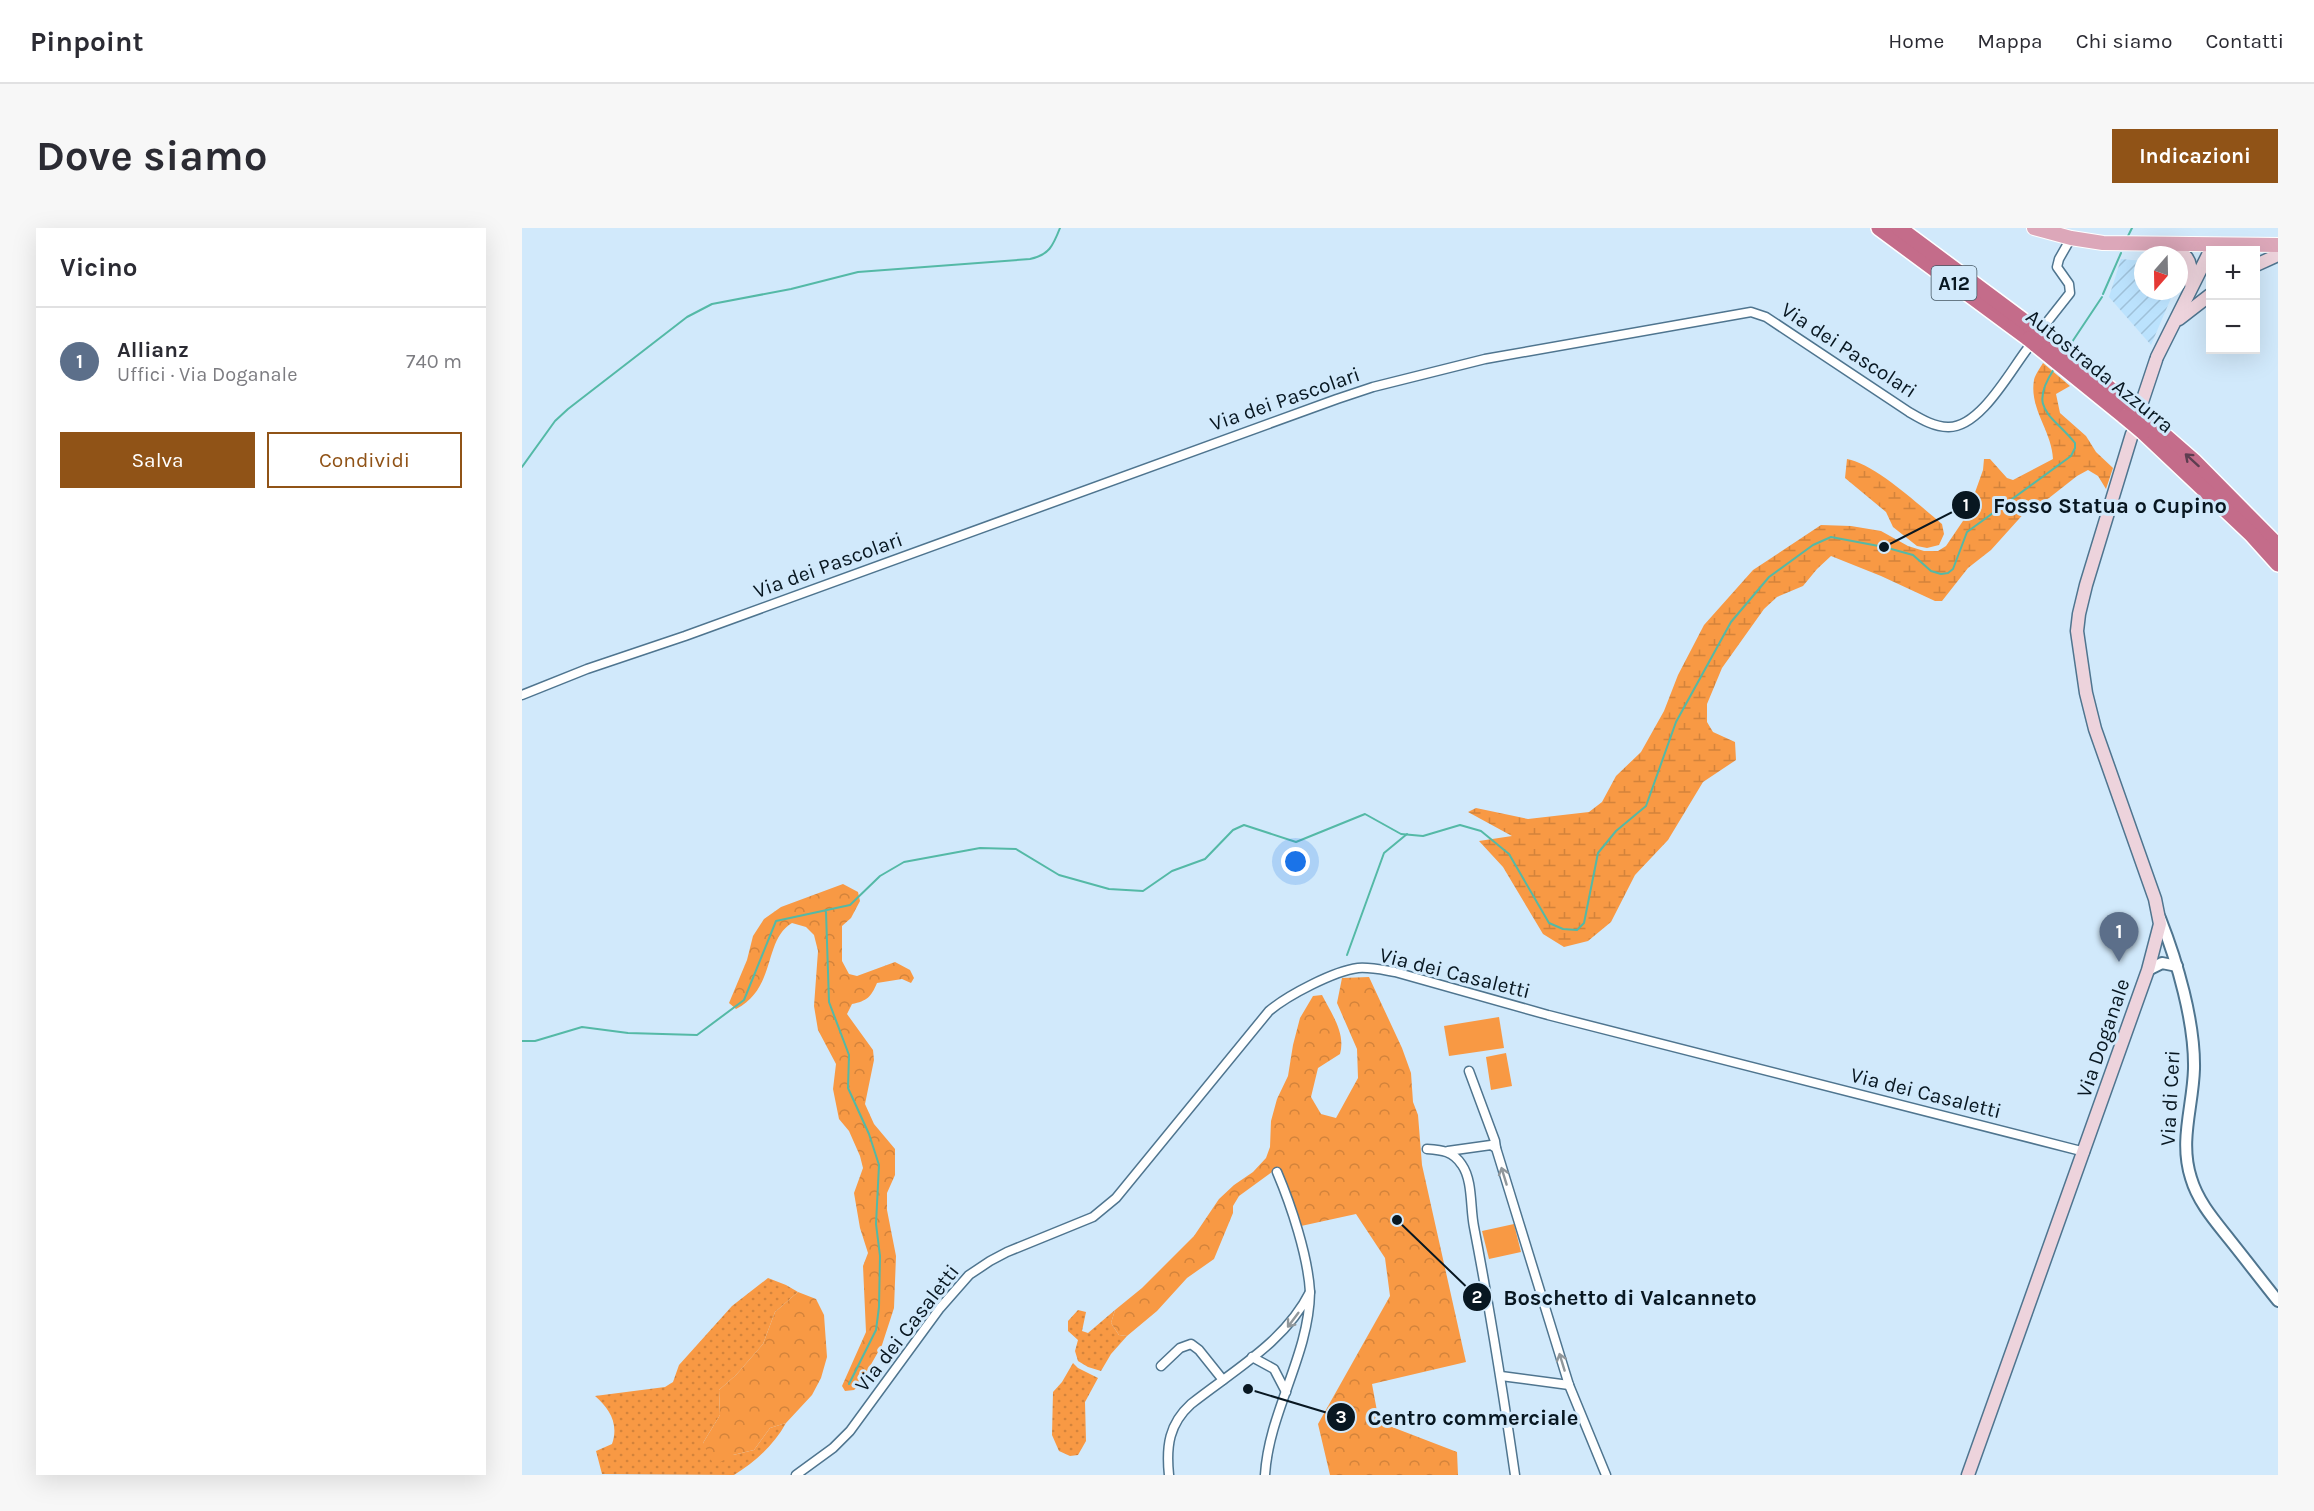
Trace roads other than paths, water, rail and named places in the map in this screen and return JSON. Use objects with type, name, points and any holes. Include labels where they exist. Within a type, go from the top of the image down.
[{"type":"highway","name":"Autostrada Azzurra","points":[[1879,228],[2038,338]]},
{"type":"highway","name":"Autostrada Azzurra","points":[[1899,228],[2082,373],[2132,409],[2140,429],[2228,512],[2278,564]]},
{"type":"highway","name":"Autostrada Azzurra","points":[[2140,429],[2195,462],[2278,546]]},
{"type":"main road","points":[[2034,228],[2071,238],[2112,244],[2206,249]]},
{"type":"main road","points":[[2134,244],[2147,249],[2175,251],[2187,257],[2192,266],[2191,289]]},
{"type":"main road","points":[[2260,246],[2278,245]]},
{"type":"main road","points":[[2260,263],[2278,255]]},
{"type":"main road","points":[[2132,409],[2206,260]]},
{"type":"main road","points":[[2174,323],[2206,299]]},
{"type":"main road","name":"Via Doganale","points":[[1968,1475],[2085,1152],[2157,938],[2160,917],[2095,729],[2086,693],[2077,631],[2086,585],[2140,429]]},
{"type":"street","name":"Via dei Pascolari","points":[[522,695],[577,673],[719,624],[1353,393],[1485,360],[1751,312],[1766,317],[1909,412],[1932,423],[1950,427],[1963,424],[1981,411],[2070,293],[2070,287],[2057,267],[2071,238]]},
{"type":"street","name":"Via di Ceri","points":[[2160,917],[2177,966],[2194,1060],[2186,1136],[2190,1175],[2197,1193],[2211,1214],[2278,1301]]},
{"type":"street","points":[[2157,938],[2170,943]]},
{"type":"street","points":[[2157,938],[2177,966]]},
{"type":"street","points":[[2148,970],[2157,964],[2177,966]]},
{"type":"street","name":"Via dei Casaletti","points":[[796,1475],[830,1451],[848,1434],[940,1308],[969,1275],[1007,1252],[1101,1212],[1116,1198],[1269,1011],[1295,993],[1351,970],[1370,968],[1395,972],[1548,1015],[2085,1152]]},
{"type":"street","points":[[1468,1071],[1495,1141],[1569,1385],[1606,1475]]},
{"type":"street","points":[[1427,1149],[1448,1151],[1491,1145],[1496,1148]]},
{"type":"street","points":[[1448,1151],[1462,1165],[1467,1178],[1501,1376],[1515,1475]]},
{"type":"street","points":[[1265,1475],[1271,1439],[1306,1330],[1310,1292],[1309,1276],[1277,1172]]},
{"type":"street","points":[[1169,1475],[1167,1447],[1174,1425],[1188,1407],[1289,1326],[1310,1292]]},
{"type":"street","points":[[1161,1366],[1180,1348],[1191,1344],[1199,1350],[1223,1380]]},
{"type":"street","points":[[1252,1357],[1274,1369],[1286,1392]]},
{"type":"street","points":[[1501,1376],[1569,1385]]},
{"type":"waterway","points":[[522,467],[555,421],[568,409],[687,317],[712,304],[791,289],[858,272],[1030,259],[1050,249],[1060,228]]},
{"type":"waterway","points":[[2128,236],[2132,228]]},
{"type":"waterway","points":[[2103,294],[2121,253]]},
{"type":"waterway","points":[[2070,345],[2102,297]]},
{"type":"waterway","points":[[522,1041],[535,1041],[582,1027],[628,1033],[697,1035],[744,1000],[776,921],[850,905],[880,876],[904,862],[980,848],[1016,849],[1059,875],[1109,889],[1143,891],[1172,871],[1205,859],[1233,830],[1244,825],[1296,842],[1365,814],[1401,834],[1423,836],[1460,825],[1481,831],[1509,854],[1549,923],[1563,929],[1577,930],[1584,923],[1598,853],[1616,831],[1646,806],[1676,722],[1731,622],[1769,577],[1813,545],[1831,537],[1913,555],[1931,571],[1941,574],[1948,573],[1953,569],[1967,532],[2071,456],[2075,443],[2051,418],[2043,403],[2046,383],[2054,369]]},
{"type":"waterway","points":[[1347,955],[1384,853],[1407,834]]},
{"type":"waterway","points":[[826,912],[829,1002],[849,1055],[848,1088],[869,1134],[879,1165],[876,1224],[880,1256],[876,1330],[849,1384]]},
{"type":"place","name":"Fosso Statua o Cupino","points":[[1884,547]]},
{"type":"place","name":"Allianz","points":[[2119,962]]},
{"type":"place","name":"Boschetto di Valcanneto","points":[[1397,1220]]},
{"type":"place","name":"Centro commerciale","points":[[1248,1389]]}]
